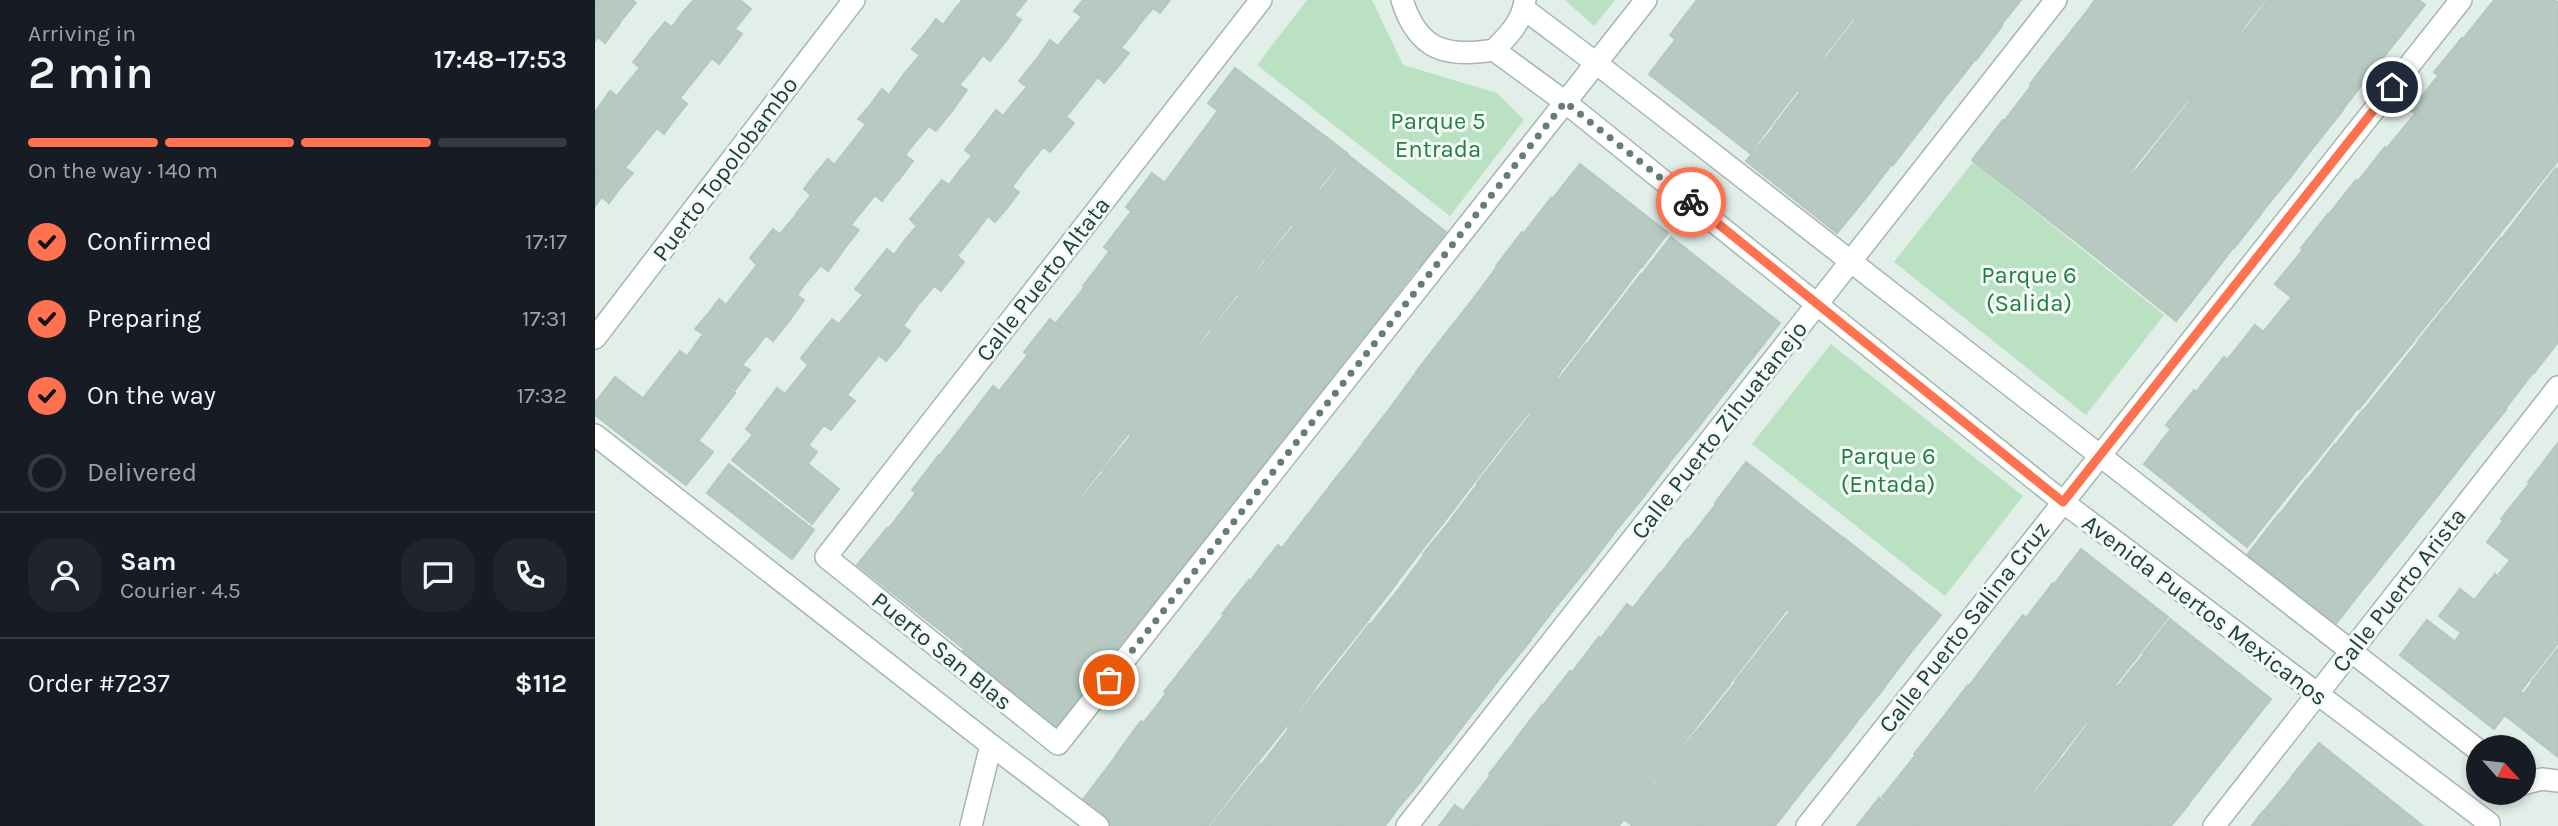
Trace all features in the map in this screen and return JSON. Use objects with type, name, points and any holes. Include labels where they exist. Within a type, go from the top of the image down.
[{"type":"street","name":"Puerto Topolobambo","points":[[595,338],[854,0]]},
{"type":"street","name":"Calle Puerto Altata","points":[[826,557],[1261,0]]},
{"type":"street","points":[[1402,0],[1408,20],[1422,38],[1438,50],[1458,54],[1494,50],[1512,32],[1525,5],[2466,741]]},
{"type":"street","points":[[1565,102],[1646,0]]},
{"type":"street","name":"Calle Puerto Zihuatanejo","points":[[1407,826],[2056,0]]},
{"type":"street","name":"Calle Puerto Salina Cruz","points":[[1807,826],[2461,0]]},
{"type":"street","name":"Avenida Puertos Mexicanos","points":[[1494,50],[1565,102],[2063,502],[2489,823],[2489,826]]},
{"type":"street","name":"Puerto San Blas","points":[[826,557],[1058,744],[1565,102]]},
{"type":"street","name":"Calle Puerto Arista","points":[[2214,826],[2558,387]]},
{"type":"street","points":[[595,435],[1098,826]]},
{"type":"street","points":[[971,826],[991,745]]},
{"type":"street","points":[[2536,781],[2558,781]]},
{"type":"green space","name":"Parque 5 Entrada","points":[[1307,0],[1372,0],[1403,65],[1497,93],[1524,120],[1450,216],[1257,65]]},
{"type":"green space","points":[[1565,0],[1615,0],[1594,26]]},
{"type":"green space","name":"Parque 6 (Salida)","points":[[1973,162],[2164,315],[2086,415],[1894,262]]},
{"type":"green space","name":"Parque 6 (Entada)","points":[[1831,344],[2023,496],[1945,596],[1752,444]]},
{"type":"building","points":[[595,0],[632,0],[636,3],[620,22],[595,3]]},
{"type":"building","points":[[694,0],[740,0],[751,9],[735,29],[742,34],[730,50],[683,12]]},
{"type":"building","points":[[962,0],[1026,1],[1014,15],[1021,20],[1006,41],[959,5]]},
{"type":"building","points":[[1083,0],[1101,0],[1137,28],[1121,48],[1129,53],[1116,69],[1070,31],[1082,17],[1074,11]]},
{"type":"building","points":[[1102,0],[1170,0],[1160,13],[1153,8],[1137,27]]},
{"type":"building","points":[[1697,0],[1803,83],[1776,118],[1670,35]]},
{"type":"building","points":[[1699,0],[1768,0],[1830,48],[1804,82]]},
{"type":"building","points":[[1770,0],[1842,0],[1858,12],[1831,47]]},
{"type":"building","points":[[1842,0],[1867,0],[1858,12]]},
{"type":"building","points":[[1870,0],[1897,0],[1974,61],[1948,94],[1854,20]]},
{"type":"building","points":[[1900,0],[1969,0],[2002,26],[1976,60]]},
{"type":"building","points":[[1970,0],[2021,0],[2001,25]]},
{"type":"building","points":[[2095,0],[2138,0],[2217,62],[2190,97],[2085,14]]},
{"type":"building","points":[[2139,0],[2209,0],[2244,27],[2217,61]]},
{"type":"building","points":[[2210,0],[2265,0],[2244,26]]},
{"type":"building","points":[[2268,0],[2276,0],[2370,74],[2343,109],[2244,31]]},
{"type":"building","points":[[2276,0],[2348,0],[2398,39],[2370,74]]},
{"type":"building","points":[[2348,0],[2419,0],[2425,5],[2398,39]]},
{"type":"building","points":[[2495,0],[2555,0],[2558,3],[2558,58],[2491,4]]},
{"type":"building","points":[[595,4],[620,23],[605,43],[598,37],[595,41]]},
{"type":"building","points":[[2491,4],[2558,58],[2558,116],[2463,39]]},
{"type":"building","points":[[958,5],[1006,41],[990,61],[983,55],[971,71],[925,34],[936,19],[943,25]]},
{"type":"building","points":[[683,12],[730,50],[719,64],[712,58],[696,78],[649,41],[665,22],[672,27]]},
{"type":"building","points":[[2084,15],[2190,97],[2164,130],[2058,48]]},
{"type":"building","points":[[1854,22],[1947,95],[1921,129],[1828,55]]},
{"type":"building","points":[[1070,31],[1116,69],[1104,83],[1098,77],[1082,97],[1036,60],[1050,40],[1058,46]]},
{"type":"building","points":[[2244,31],[2343,110],[2316,144],[2216,65]]},
{"type":"building","points":[[925,34],[971,71],[959,85],[967,90],[952,111],[904,74],[920,55],[912,49]]},
{"type":"building","points":[[2462,38],[2558,116],[2558,161],[2552,168],[2434,72]]},
{"type":"building","points":[[1676,39],[1776,118],[1750,153],[1649,74]]},
{"type":"building","points":[[649,42],[696,78],[680,98],[687,104],[675,119],[628,82],[640,68],[633,62]]},
{"type":"building","points":[[2057,49],[2163,131],[2135,166],[2030,84]]},
{"type":"building","points":[[1827,56],[1920,130],[1893,165],[1799,91]]},
{"type":"building","points":[[1035,61],[1082,97],[1066,117],[1074,123],[1062,138],[1015,101],[1027,87],[1019,81]]},
{"type":"building","points":[[2216,66],[2315,145],[2289,179],[2189,100]]},
{"type":"building","points":[[1235,68],[1347,153],[1318,189],[1208,103]]},
{"type":"building","points":[[904,74],[952,111],[936,131],[929,126],[917,140],[871,104],[882,89],[889,95]]},
{"type":"building","points":[[2438,76],[2552,168],[2524,203],[2411,110]]},
{"type":"building","points":[[628,82],[675,119],[664,134],[657,128],[641,148],[595,112],[610,91],[617,96]]},
{"type":"building","points":[[2031,86],[2135,166],[2108,201],[2005,120]]},
{"type":"building","points":[[1800,92],[1892,164],[1865,199],[1773,127]]},
{"type":"building","points":[[1015,101],[1062,138],[1050,152],[1043,147],[1028,166],[981,130],[996,110],[1003,116]]},
{"type":"building","points":[[2190,101],[2289,179],[2261,213],[2163,136]]},
{"type":"building","points":[[871,104],[917,140],[905,155],[913,161],[898,181],[850,145],[866,124],[858,119]]},
{"type":"building","points":[[595,112],[641,148],[625,168],[633,173],[620,188],[595,168]]},
{"type":"building","points":[[1217,112],[1317,191],[1291,224],[1191,147]]},
{"type":"building","points":[[2415,114],[2524,203],[2497,237],[2387,148]]},
{"type":"building","points":[[2003,120],[2108,202],[2077,242],[1972,160]]},
{"type":"building","points":[[1774,127],[1865,199],[1837,233],[1746,161]]},
{"type":"building","points":[[981,130],[1027,167],[1012,187],[1019,192],[1007,208],[960,170],[972,156],[965,150]]},
{"type":"building","points":[[2163,136],[2261,214],[2234,248],[2136,170]]},
{"type":"building","points":[[850,145],[897,181],[882,201],[875,195],[863,210],[816,173],[828,159],[834,165]]},
{"type":"building","points":[[1191,147],[1291,225],[1264,259],[1165,182]]},
{"type":"building","points":[[2385,147],[2497,237],[2469,272],[2358,181]]},
{"type":"building","points":[[1348,155],[1446,232],[1419,267],[1321,190]]},
{"type":"building","points":[[1580,164],[1668,233],[1642,267],[1553,198]]},
{"type":"building","points":[[595,168],[620,188],[609,203],[602,197],[595,206]]},
{"type":"building","points":[[2556,168],[2558,170],[2558,225],[2529,203]]},
{"type":"building","points":[[960,170],[1007,208],[995,222],[988,216],[973,236],[926,199],[942,180],[949,185]]},
{"type":"building","points":[[2135,170],[2233,248],[2206,283],[2107,204]]},
{"type":"building","points":[[816,173],[863,210],[851,225],[859,230],[843,250],[796,214],[811,195],[804,189]]},
{"type":"building","points":[[1152,173],[1264,259],[1237,294],[1126,207]]},
{"type":"building","points":[[2356,180],[2469,272],[2442,306],[2329,214]]},
{"type":"building","points":[[1320,190],[1417,268],[1390,303],[1293,225]]},
{"type":"building","points":[[1551,198],[1641,267],[1614,303],[1524,233]]},
{"type":"building","points":[[926,200],[973,236],[957,256],[964,262],[952,277],[905,240],[917,226],[910,219]]},
{"type":"building","points":[[2529,203],[2558,227],[2558,282],[2502,238]]},
{"type":"building","points":[[2107,204],[2206,283],[2176,321],[2077,242]]},
{"type":"building","points":[[1131,212],[1237,294],[1210,329],[1104,247]]},
{"type":"building","points":[[2328,214],[2441,307],[2414,340],[2301,248]]},
{"type":"building","points":[[796,215],[843,251],[828,271],[821,265],[808,280],[762,243],[773,229],[780,234]]},
{"type":"building","points":[[1294,226],[1390,303],[1364,337],[1266,260]]},
{"type":"building","points":[[1522,232],[1614,303],[1587,337],[1496,266]]},
{"type":"building","points":[[1671,237],[1780,323],[1751,360],[1642,274]]},
{"type":"building","points":[[2501,238],[2558,283],[2558,338],[2474,272]]},
{"type":"building","points":[[905,240],[952,277],[941,291],[934,286],[918,305],[871,269],[887,249],[894,255]]},
{"type":"building","points":[[762,243],[808,280],[797,295],[804,300],[789,321],[742,284],[757,265],[750,258]]},
{"type":"building","points":[[2302,251],[2414,341],[2386,375],[2275,284]]},
{"type":"building","points":[[1109,252],[1209,330],[1183,364],[1083,286]]},
{"type":"building","points":[[1266,261],[1363,337],[1336,372],[1238,295]]},
{"type":"building","points":[[1497,267],[1587,338],[1560,372],[1470,303]]},
{"type":"building","points":[[871,269],[918,305],[903,326],[910,331],[898,347],[851,309],[863,295],[855,289]]},
{"type":"building","points":[[2474,272],[2558,338],[2558,342],[2534,373],[2447,305]]},
{"type":"building","points":[[1641,274],[1750,361],[1723,395],[1614,309]]},
{"type":"building","points":[[742,284],[789,321],[773,341],[766,335],[754,351],[708,314],[719,299],[726,305]]},
{"type":"building","points":[[1084,288],[1183,364],[1156,399],[1057,322]]},
{"type":"building","points":[[1239,296],[1335,373],[1309,407],[1212,330]]},
{"type":"building","points":[[2291,298],[2386,375],[2359,409],[2263,332]]},
{"type":"building","points":[[1470,303],[1560,373],[1534,407],[1443,337]]},
{"type":"building","points":[[2446,306],[2532,374],[2505,409],[2418,341]]},
{"type":"building","points":[[851,309],[898,347],[886,361],[879,355],[863,375],[817,338],[832,319],[839,324]]},
{"type":"building","points":[[1613,310],[1723,395],[1696,430],[1587,344]]},
{"type":"building","points":[[708,314],[754,351],[742,365],[750,370],[735,390],[688,355],[703,334],[695,329]]},
{"type":"building","points":[[1050,319],[1154,400],[1129,434],[1024,352]]},
{"type":"building","points":[[2255,325],[2357,409],[2330,444],[2227,360]]},
{"type":"building","points":[[1212,331],[1308,407],[1281,442],[1184,365]]},
{"type":"building","points":[[1443,337],[1532,408],[1505,442],[1416,372]]},
{"type":"building","points":[[816,339],[863,375],[847,395],[855,401],[842,416],[797,379],[808,365],[801,358]]},
{"type":"building","points":[[2419,341],[2506,410],[2478,444],[2391,376]]},
{"type":"building","points":[[1586,344],[1695,431],[1668,464],[1559,379]]},
{"type":"building","points":[[680,351],[735,393],[699,440],[644,397]]},
{"type":"building","points":[[1027,356],[1128,434],[1101,469],[1000,390]]},
{"type":"building","points":[[2224,357],[2330,444],[2302,478],[2196,392]]},
{"type":"building","points":[[1184,365],[1281,442],[1254,476],[1158,399]]},
{"type":"building","points":[[1416,373],[1505,442],[1478,477],[1390,408]]},
{"type":"building","points":[[2391,376],[2478,444],[2451,479],[2364,410]]},
{"type":"building","points":[[615,377],[713,452],[686,485],[595,415],[595,403]]},
{"type":"building","points":[[1557,378],[1668,465],[1641,500],[1530,412]]},
{"type":"building","points":[[797,379],[842,416],[831,430],[824,425],[809,444],[762,408],[777,388],[785,394]]},
{"type":"building","points":[[993,386],[1101,470],[1074,504],[967,420]]},
{"type":"building","points":[[2194,390],[2302,478],[2274,513],[2166,425]]},
{"type":"building","points":[[1157,400],[1254,476],[1226,511],[1130,435]]},
{"type":"building","points":[[1390,408],[1478,477],[1451,513],[1363,443]]},
{"type":"building","points":[[761,409],[817,452],[808,464],[839,489],[812,524],[732,460],[753,435],[746,429]]},
{"type":"building","points":[[2363,410],[2451,479],[2424,513],[2336,444]]},
{"type":"building","points":[[1531,414],[1641,500],[1613,534],[1504,448]]},
{"type":"building","points":[[967,420],[1074,504],[1047,539],[940,455]]},
{"type":"building","points":[[2171,429],[2274,513],[2247,547],[2144,464]]},
{"type":"building","points":[[1131,436],[1227,512],[1199,546],[1103,470]]},
{"type":"building","points":[[2558,443],[2558,505],[2528,482]]},
{"type":"building","points":[[1363,444],[1451,513],[1424,547],[1336,478]]},
{"type":"building","points":[[2335,444],[2423,514],[2396,548],[2308,479]]},
{"type":"building","points":[[1504,449],[1613,535],[1586,570],[1477,483]]},
{"type":"building","points":[[939,455],[1047,539],[1020,573],[912,490]]},
{"type":"building","points":[[1746,462],[1843,538],[1812,578],[1715,503]]},
{"type":"building","points":[[729,464],[814,530],[792,559],[707,493]]},
{"type":"building","points":[[1104,471],[1199,546],[1172,581],[1076,505]]},
{"type":"building","points":[[1336,478],[1424,547],[1397,582],[1309,513]]},
{"type":"building","points":[[2307,479],[2395,549],[2368,583],[2280,514]]},
{"type":"building","points":[[2529,484],[2558,506],[2558,563],[2501,519]]},
{"type":"building","points":[[1477,485],[1586,570],[1558,604],[1451,519]]},
{"type":"building","points":[[916,493],[1020,574],[993,609],[889,528]]},
{"type":"building","points":[[1716,504],[1811,578],[1784,613],[1689,539]]},
{"type":"building","points":[[1075,505],[1172,582],[1144,615],[1048,540]]},
{"type":"building","points":[[1308,514],[1397,583],[1370,617],[1282,548]]},
{"type":"building","points":[[2279,514],[2367,584],[2335,625],[2247,555]]},
{"type":"building","points":[[1451,520],[1558,604],[1531,639],[1423,554]]},
{"type":"building","points":[[2503,521],[2558,565],[2558,621],[2499,574],[2510,560],[2487,542]]},
{"type":"building","points":[[887,528],[992,610],[963,648],[857,565]]},
{"type":"building","points":[[1844,538],[1941,615],[1911,652],[1815,576]]},
{"type":"building","points":[[1687,539],[1784,613],[1758,647],[1662,572]]},
{"type":"building","points":[[1048,540],[1144,616],[1117,650],[1022,574]]},
{"type":"building","points":[[1278,545],[1370,618],[1343,652],[1250,581]]},
{"type":"building","points":[[2081,549],[2168,617],[2141,651],[2055,583]]},
{"type":"building","points":[[1424,555],[1531,640],[1504,673],[1398,590]]},
{"type":"building","points":[[1660,573],[1757,648],[1730,683],[1633,608]]},
{"type":"building","points":[[2495,574],[2558,623],[2558,643],[2548,656],[2475,599]]},
{"type":"building","points":[[1021,575],[1116,651],[1090,685],[995,609]]},
{"type":"building","points":[[1815,576],[1911,652],[1885,686],[1788,610]]},
{"type":"building","points":[[1249,580],[1343,652],[1316,686],[1222,614]]},
{"type":"building","points":[[2053,583],[2141,652],[2114,686],[2026,618]]},
{"type":"building","points":[[2460,589],[2547,657],[2520,692],[2455,641],[2461,633],[2439,616]]},
{"type":"building","points":[[1398,590],[1504,673],[1476,709],[1370,625]]},
{"type":"building","points":[[1627,604],[1730,684],[1703,718],[1601,638]]},
{"type":"building","points":[[994,610],[1089,685],[1056,727],[962,652]]},
{"type":"building","points":[[1790,611],[1885,687],[1857,721],[1762,646]]},
{"type":"building","points":[[1224,615],[1316,687],[1289,723],[1197,650]]},
{"type":"building","points":[[2023,615],[2114,686],[2087,721],[1996,650]]},
{"type":"building","points":[[2170,619],[2271,699],[2244,733],[2143,653]]},
{"type":"building","points":[[2427,620],[2522,693],[2494,729],[2400,655]]},
{"type":"building","points":[[1369,624],[1476,709],[1449,744],[1343,658]]},
{"type":"building","points":[[1599,637],[1703,718],[1676,753],[1572,672]]},
{"type":"building","points":[[1762,647],[1857,722],[1830,756],[1735,681]]},
{"type":"building","points":[[2558,648],[2558,701],[2532,681]]},
{"type":"building","points":[[1996,650],[2087,721],[2060,756],[1969,686]]},
{"type":"building","points":[[1196,651],[1289,723],[1256,764],[1164,692]]},
{"type":"building","points":[[2144,654],[2244,733],[2219,765],[2118,686]]},
{"type":"building","points":[[1342,659],[1449,744],[1422,778],[1315,693]]},
{"type":"building","points":[[1570,671],[1676,753],[1649,787],[1544,704]]},
{"type":"building","points":[[1736,682],[1830,756],[1802,791],[1708,717]]},
{"type":"building","points":[[2532,683],[2558,703],[2558,757],[2536,740],[2536,735],[2530,735],[2506,716]]},
{"type":"building","points":[[1968,685],[2060,757],[2033,791],[1941,720]]},
{"type":"building","points":[[2116,686],[2218,766],[2189,803],[2087,722]]},
{"type":"building","points":[[1314,694],[1422,780],[1394,813],[1288,728]]},
{"type":"building","points":[[1165,695],[1255,765],[1234,792],[1144,722]]},
{"type":"building","points":[[1542,705],[1649,788],[1621,823],[1515,740]]},
{"type":"building","points":[[1708,717],[1802,791],[1775,826],[1681,750]]},
{"type":"building","points":[[1941,720],[2033,791],[2006,826],[1914,754]]},
{"type":"building","points":[[1141,721],[1234,792],[1208,826],[1116,755]]},
{"type":"building","points":[[2088,724],[2189,804],[2171,826],[2147,826],[2062,759]]},
{"type":"building","points":[[1288,730],[1394,814],[1385,826],[1339,826],[1262,764]]},
{"type":"building","points":[[1515,741],[1621,823],[1619,826],[1555,826],[1489,774]]},
{"type":"building","points":[[2319,743],[2423,826],[2355,826],[2292,776]]},
{"type":"building","points":[[1680,751],[1775,826],[1704,826],[1653,786]]},
{"type":"building","points":[[1116,756],[1205,826],[1104,826],[1078,806]]},
{"type":"building","points":[[1915,756],[2006,826],[1918,826],[1882,797]]},
{"type":"building","points":[[2062,759],[2147,826],[2075,826],[2034,794]]},
{"type":"building","points":[[1260,764],[1338,826],[1268,826],[1233,798]]},
{"type":"building","points":[[1490,776],[1553,826],[1482,826],[1463,811]]},
{"type":"building","points":[[2292,777],[2353,826],[2282,826],[2264,811]]},
{"type":"building","points":[[1652,786],[1703,826],[1633,826],[1625,820]]},
{"type":"building","points":[[2033,794],[2073,826],[2007,826]]},
{"type":"building","points":[[1233,798],[1268,826],[1211,826]]},
{"type":"building","points":[[1879,798],[1916,826],[1857,826]]},
{"type":"building","points":[[1455,805],[1481,826],[1439,826]]},
{"type":"building","points":[[2263,811],[2282,826],[2252,826]]},
{"type":"way so far","points":[[1109,680],[1565,102],[1691,202]]},
{"type":"route","points":[[1691,202],[2063,502],[2392,87]]}]
